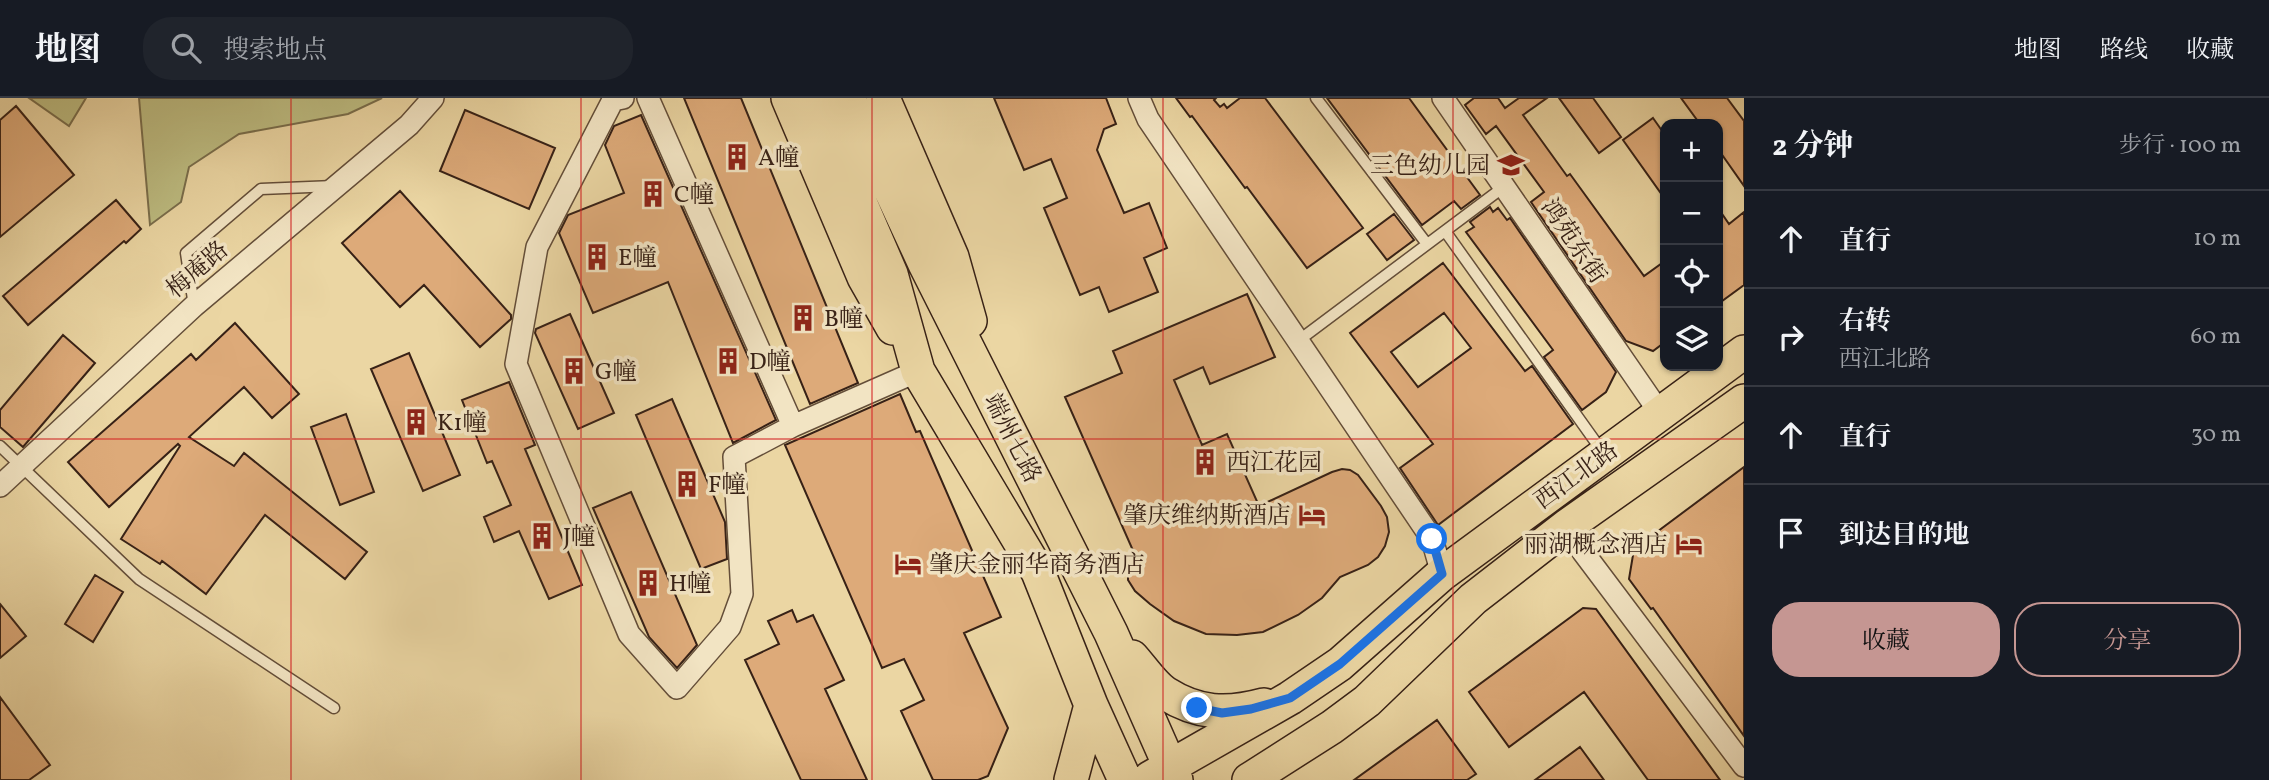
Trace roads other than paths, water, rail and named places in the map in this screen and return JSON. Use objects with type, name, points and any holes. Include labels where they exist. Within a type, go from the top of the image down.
[{"type":"main road","points":[[789,98],[864,277],[918,371]]},
{"type":"main road","name":"端州七路","points":[[815,98],[891,274],[918,371],[1038,572],[1091,705],[1125,780]]},
{"type":"main road","name":"端州七路","points":[[848,98],[925,264],[1111,633],[1164,776]]},
{"type":"main road","points":[[890,100],[952,257],[990,391]]},
{"type":"main road","name":"西江北路","points":[[1164,776],[1340,664],[1442,574],[1744,352]]},
{"type":"main road","name":"西江北路","points":[[1249,780],[1332,727],[1367,701],[1473,599],[1567,526],[1744,401]]},
{"type":"main road","points":[[1111,633],[1163,692],[1197,708],[1222,713],[1251,709],[1290,698]]},
{"type":"main road","points":[[1340,664],[1367,701]]},
{"type":"main road","points":[[1071,780],[1091,705]]},
{"type":"main road","points":[[1284,780],[1332,727]]},
{"type":"street","name":"梅庵路","points":[[0,486],[194,306],[409,125],[433,98]]},
{"type":"street","points":[[623,98],[613,100],[537,247],[516,364],[629,634],[677,688],[730,627],[743,594],[734,457],[793,426],[918,371]]},
{"type":"street","points":[[648,98],[793,426]]},
{"type":"street","points":[[1139,98],[1149,119],[1432,539],[1442,574]]},
{"type":"street","name":"鸿苑东街","points":[[1443,98],[1660,413]]},
{"type":"street","points":[[1567,526],[1583,552],[1744,766]]},
{"type":"lane","points":[[1316,98],[1427,244]]},
{"type":"lane","points":[[194,306],[186,253],[250,198],[261,190],[337,186]]},
{"type":"lane","points":[[1298,341],[1506,186]]},
{"type":"lane","points":[[1446,231],[1604,455]]},
{"type":"lane","points":[[0,446],[139,579],[334,708]]},
{"type":"place","name":"A幢","points":[[737,157]]},
{"type":"place","name":"三色幼儿园","points":[[1511,165]]},
{"type":"place","name":"C幢","points":[[653,194]]},
{"type":"place","name":"E幢","points":[[597,257]]},
{"type":"place","name":"B幢","points":[[803,318]]},
{"type":"place","name":"D幢","points":[[728,361]]},
{"type":"place","name":"G幢","points":[[574,371]]},
{"type":"place","name":"K1幢","points":[[416,422]]},
{"type":"place","name":"西江花园","points":[[1205,462]]},
{"type":"place","name":"F幢","points":[[687,484]]},
{"type":"place","name":"肇庆维纳斯酒店","points":[[1312,515]]},
{"type":"place","name":"J幢","points":[[542,536]]},
{"type":"place","name":"丽湖概念酒店","points":[[1689,544]]},
{"type":"place","name":"肇庆金丽华商务酒店","points":[[908,564]]},
{"type":"place","name":"H幢","points":[[648,583]]}]
